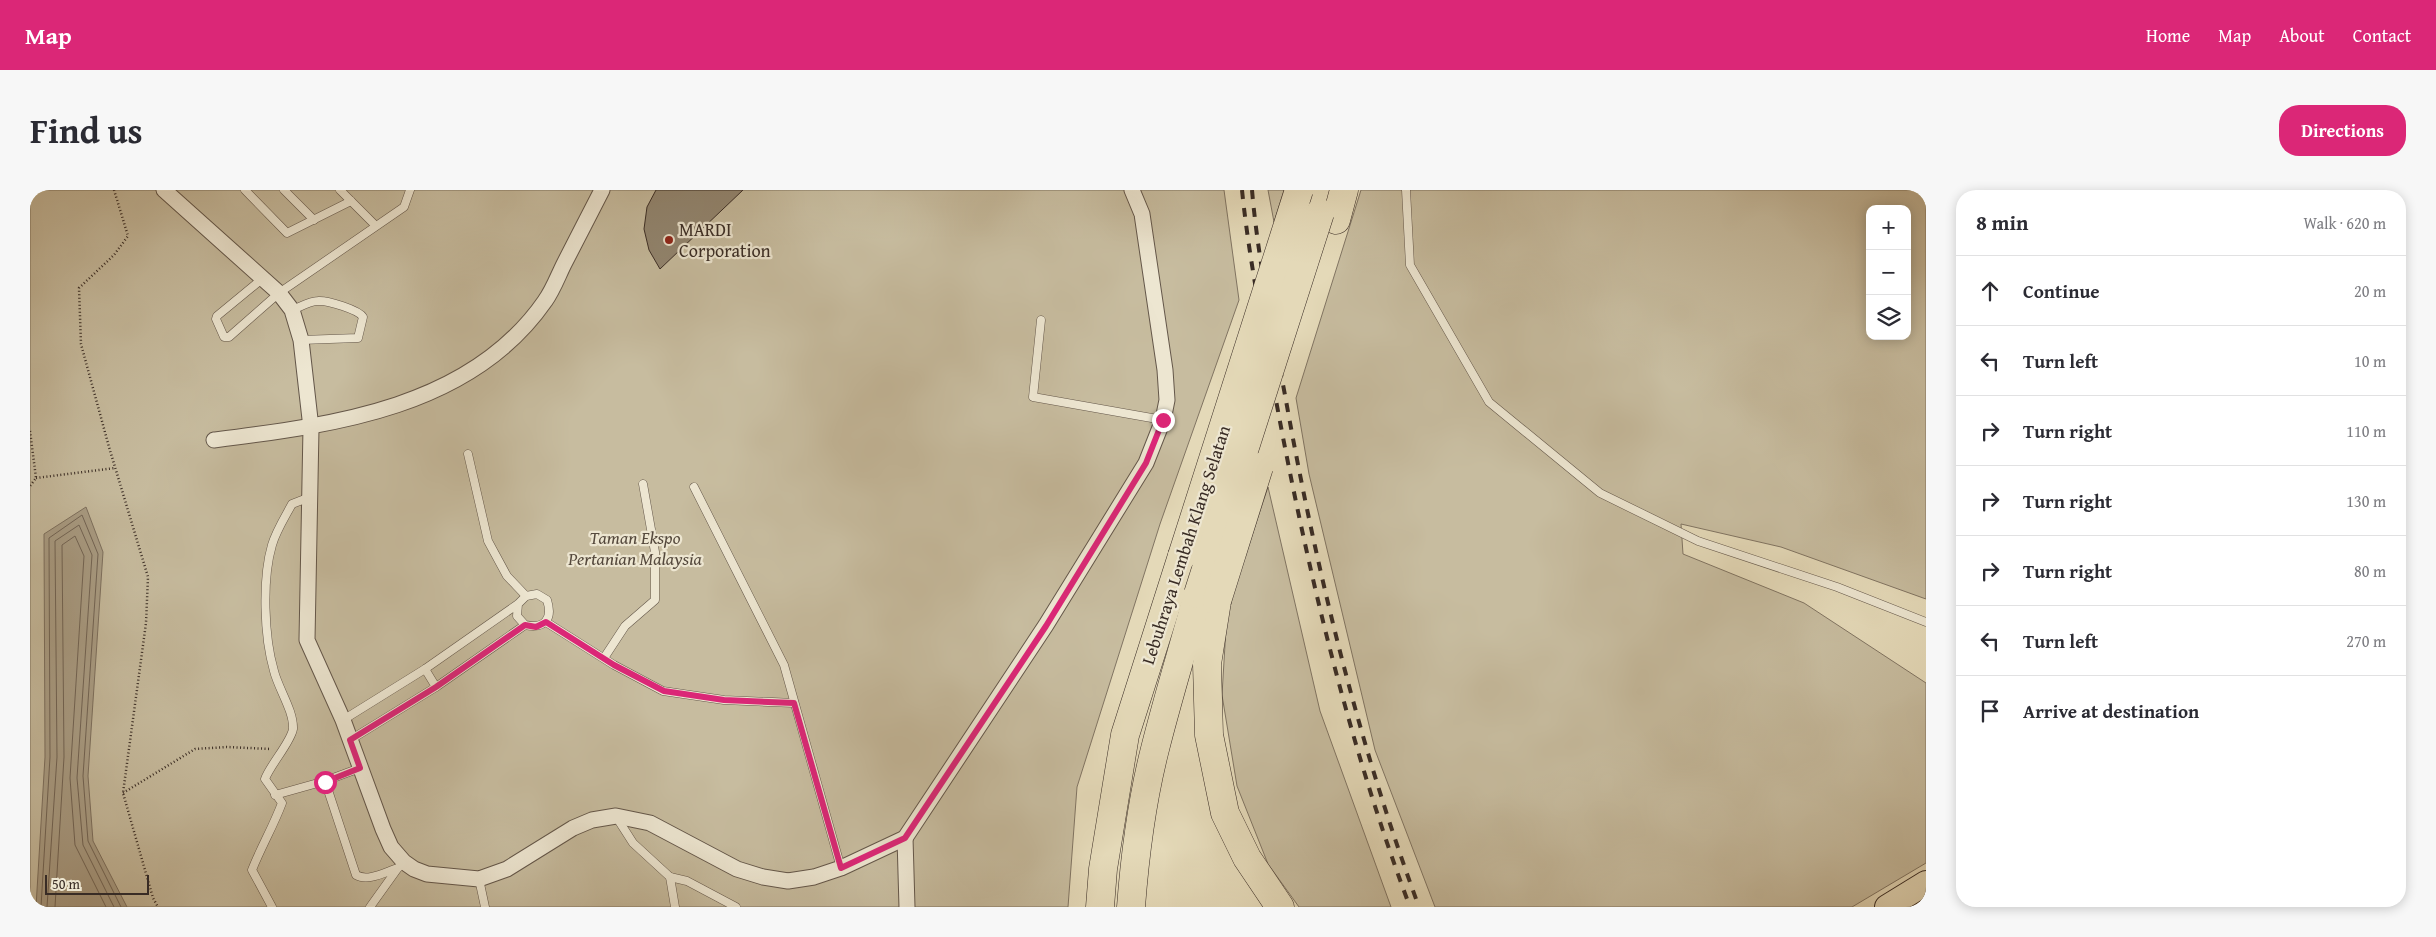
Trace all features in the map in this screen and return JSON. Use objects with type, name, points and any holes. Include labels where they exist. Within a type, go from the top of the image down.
[{"type":"highway","name":"Lebuhraya Lembah Klang Selatan","points":[[1100,907],[1103,869],[1125,735],[1299,190]]},
{"type":"highway","name":"Lebuhraya Lembah Klang Selatan","points":[[1131,907],[1134,870],[1149,774],[1208,598],[1328,208],[1344,190]]},
{"type":"highway","points":[[1208,598],[1209,735],[1225,813],[1247,858],[1280,907]]},
{"type":"main road","points":[[1887,907],[1926,883]]},
{"type":"street","points":[[164,190],[279,293],[292,310],[301,340],[311,428],[307,640],[343,720],[383,829],[401,865],[427,874],[479,880],[507,869],[573,828],[592,820],[616,816],[650,823],[737,869],[763,877],[788,881],[814,877],[841,868],[905,838],[1046,626],[1146,463],[1163,420],[1167,400],[1165,370],[1142,214],[1132,190]]},
{"type":"street","points":[[214,440],[311,428],[370,414],[461,378],[516,337],[546,300],[602,190]]},
{"type":"street","points":[[905,838],[907,907]]},
{"type":"lane","points":[[245,190],[287,233],[351,201]]},
{"type":"lane","points":[[284,190],[314,220]]},
{"type":"lane","points":[[340,190],[375,225]]},
{"type":"lane","points":[[262,279],[217,316],[216,319],[224,338],[229,338],[279,293],[375,225],[404,207],[410,190]]},
{"type":"lane","points":[[1406,190],[1410,265],[1489,402],[1600,492],[1609,497],[1698,541],[1836,587],[1926,622]]},
{"type":"lane","points":[[292,310],[317,300],[326,301],[358,312],[363,317],[358,338],[301,340]]},
{"type":"lane","points":[[1041,320],[1033,397],[1163,420]]},
{"type":"lane","points":[[468,454],[488,541],[507,576],[526,596]]},
{"type":"lane","points":[[604,658],[625,626],[655,600],[655,552],[643,484]]},
{"type":"lane","points":[[694,487],[784,665],[841,868]]},
{"type":"lane","points":[[272,907],[252,870],[258,854],[272,831],[282,804],[265,779],[269,768],[293,730],[288,706],[274,673],[267,640],[266,593],[272,545],[292,504],[310,497]]},
{"type":"lane","points":[[343,720],[425,669],[518,604],[526,596],[537,594],[547,600],[550,611],[546,622],[536,627],[525,625],[517,616],[518,604]]},
{"type":"lane","points":[[546,622],[604,658],[664,691],[724,700],[794,703]]},
{"type":"lane","points":[[350,740],[436,687],[525,625]]},
{"type":"lane","points":[[425,669],[436,687]]},
{"type":"lane","points":[[275,795],[325,782],[360,768]]},
{"type":"lane","points":[[325,782],[356,875],[361,878],[368,878],[401,865]]},
{"type":"lane","points":[[616,816],[633,843],[670,877],[696,885],[736,907]]},
{"type":"lane","points":[[370,907],[401,865]]},
{"type":"lane","points":[[670,877],[675,907]]},
{"type":"lane","points":[[479,880],[485,907]]},
{"type":"path","points":[[114,190],[128,236],[114,255],[79,288],[81,344],[148,577],[146,623],[123,793],[153,898],[158,907]]},
{"type":"path","points":[[30,431],[36,478],[30,486]]},
{"type":"path","points":[[36,478],[116,468]]},
{"type":"path","points":[[123,793],[195,749],[227,747],[282,750]]},
{"type":"green space","name":"Taman Ekspo Pertanian Malaysia","points":[[30,190],[1224,190],[1239,300],[1160,524],[1077,787],[1068,907],[30,907]]},
{"type":"green space","points":[[1268,190],[1284,190],[1274,222]]},
{"type":"green space","points":[[1361,190],[1926,190],[1926,599],[1781,547],[1681,524],[1683,554],[1804,603],[1926,683],[1926,863],[1852,907],[1435,907],[1375,750],[1309,474],[1296,398]]},
{"type":"green space","points":[[1268,487],[1320,711],[1391,907],[1299,907],[1268,864],[1237,786],[1222,695],[1227,611]]},
{"type":"water","points":[[86,507],[103,552],[88,776],[93,841],[127,907],[36,907],[45,757],[44,534]]},
{"type":"building","name":"MARDI Corporation","points":[[656,190],[743,190],[660,269],[649,250],[644,229],[647,207]]},
{"type":"railway","points":[[1242,190],[1252,267],[1275,395],[1315,590],[1348,718],[1367,782],[1410,907]]},
{"type":"railway","points":[[1252,190],[1270,318],[1310,525],[1325,590],[1358,718],[1397,845],[1419,907]]},
{"type":"place","name":"MARDI Corporation","points":[[669,240]]},
{"type":"route","points":[[325,782],[360,768],[350,740],[436,687],[525,625],[536,627],[546,622],[614,665],[664,691],[724,700],[794,703],[841,868],[905,838],[1046,626],[1146,463],[1163,420]]}]
